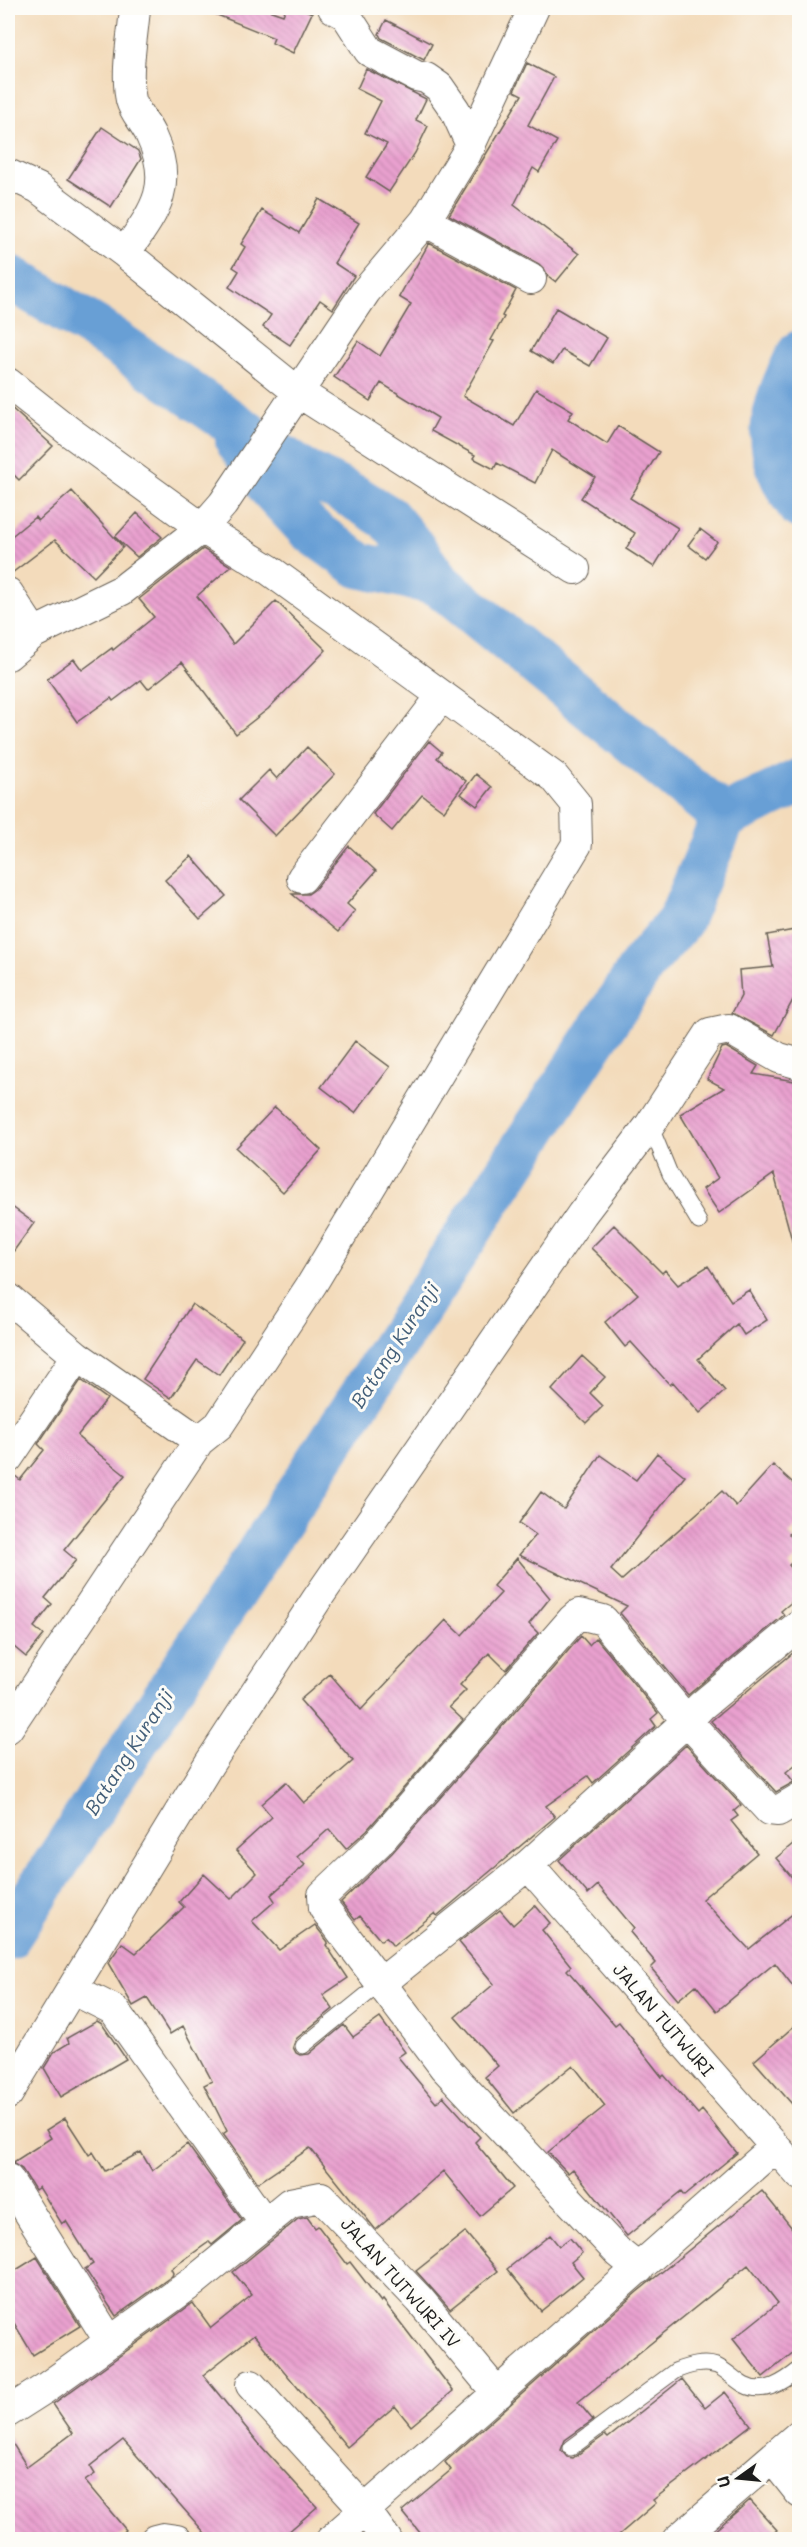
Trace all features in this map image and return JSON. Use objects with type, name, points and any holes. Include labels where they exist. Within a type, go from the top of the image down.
[{"type":"street","points":[[124,253],[154,209],[160,192],[163,170],[157,148],[132,102],[129,80],[135,8]]},
{"type":"street","points":[[333,8],[346,15],[369,51],[416,76],[426,78],[439,87],[455,110],[471,145]]},
{"type":"street","points":[[8,655],[34,633],[122,590],[202,528],[223,504],[366,291],[425,221],[471,145],[534,8]]},
{"type":"street","points":[[8,174],[38,188],[124,253],[294,400],[574,569]]},
{"type":"street","points":[[425,221],[531,279]]},
{"type":"street","points":[[8,383],[70,432],[202,528],[268,569],[554,777],[576,804],[577,844],[312,1284],[219,1425],[199,1441],[8,1728]]},
{"type":"street","points":[[8,593],[34,633]]},
{"type":"street","points":[[302,878],[441,697]]},
{"type":"street","points":[[8,2094],[209,1764],[317,1599],[575,1224],[650,1125],[710,1033],[729,1029],[779,1058],[800,1064]]},
{"type":"street","points":[[8,1298],[77,1356],[199,1441]]},
{"type":"street","points":[[8,1458],[77,1356]]},
{"type":"street","points":[[639,2270],[619,2253],[444,2067],[324,1908],[323,1895],[379,1842],[574,1617],[584,1614],[603,1620],[687,1721],[769,1810],[778,1811],[800,1798]]},
{"type":"street","points":[[381,1983],[528,1865],[687,1721],[700,1706],[800,1624]]},
{"type":"street","name":"JALAN TUTWURI","points":[[528,1865],[800,2175]]},
{"type":"street","points":[[8,2412],[193,2282],[264,2222],[114,2010],[72,1989]]},
{"type":"street","points":[[331,2540],[639,2270],[774,2148]]},
{"type":"street","points":[[9,2179],[110,2342]]},
{"type":"street","name":"JALAN TUTWURI IV","points":[[264,2222],[290,2203],[321,2197],[420,2300],[498,2394]]},
{"type":"street","points":[[251,2385],[365,2510],[387,2540]]},
{"type":"street","points":[[677,2540],[800,2434]]},
{"type":"street","points":[[773,2459],[800,2493]]},
{"type":"street","points":[[155,2540],[163,2538],[177,2540]]},
{"type":"lane","points":[[650,1125],[670,1174],[699,1222]]},
{"type":"lane","points":[[303,2046],[381,1983]]},
{"type":"lane","points":[[571,2448],[675,2371],[688,2366],[717,2366],[747,2387],[764,2388],[783,2382],[800,2369]]},
{"type":"building","points":[[200,8],[263,8],[283,15],[286,8],[301,8],[312,13],[293,53],[272,43],[274,38]]},
{"type":"building","points":[[386,20],[432,44],[424,60],[381,38],[379,34]]},
{"type":"building","points":[[527,63],[554,77],[528,125],[557,141],[539,172],[533,168],[514,205],[579,254],[556,282],[539,264],[449,215],[522,95],[514,91]]},
{"type":"building","points":[[366,69],[426,99],[416,120],[428,126],[415,153],[389,192],[366,177],[387,144],[365,133],[381,101],[357,89]]},
{"type":"building","points":[[102,127],[138,151],[141,159],[111,207],[68,179]]},
{"type":"building","points":[[319,199],[359,223],[334,263],[354,276],[333,309],[320,300],[290,345],[263,327],[271,315],[229,287],[239,271],[233,267],[245,247],[241,244],[262,210],[299,233]]},
{"type":"building","points":[[429,243],[516,290],[491,340],[494,341],[463,396],[514,426],[536,389],[573,411],[568,419],[607,444],[618,426],[659,452],[630,498],[678,528],[654,567],[626,549],[635,533],[581,498],[595,477],[552,450],[535,483],[497,463],[494,469],[473,458],[475,455],[431,431],[438,418],[381,383],[370,401],[334,377],[358,341],[380,356],[411,304],[399,297]]},
{"type":"building","points":[[556,308],[607,338],[590,366],[562,350],[553,364],[531,351]]},
{"type":"building","points":[[8,405],[53,446],[19,480],[8,469]]},
{"type":"building","points":[[72,491],[123,547],[94,577],[55,540],[8,576],[8,539],[35,517],[38,521]]},
{"type":"building","points":[[137,513],[162,537],[137,557],[115,537]]},
{"type":"building","points":[[700,529],[717,542],[705,558],[688,545]]},
{"type":"building","points":[[203,549],[231,566],[197,596],[233,644],[276,601],[326,650],[268,709],[236,734],[182,662],[148,689],[141,680],[113,701],[111,698],[77,722],[47,679],[74,659],[82,670],[112,648],[113,650],[154,617],[139,599]]},
{"type":"building","points":[[429,741],[442,752],[437,758],[466,781],[444,811],[422,795],[392,831],[373,814]]},
{"type":"building","points":[[307,747],[335,774],[275,836],[239,800],[269,770],[277,779]]},
{"type":"building","points":[[476,774],[492,787],[477,806],[461,794]]},
{"type":"building","points":[[349,846],[376,871],[347,904],[355,911],[338,932],[292,894],[308,894],[315,889]]},
{"type":"building","points":[[191,856],[226,896],[200,919],[165,880]]},
{"type":"building","points":[[800,929],[800,987],[774,1035],[732,1013],[741,996],[739,970],[773,967],[767,935]]},
{"type":"building","points":[[355,1041],[390,1067],[355,1113],[321,1087]]},
{"type":"building","points":[[726,1047],[758,1066],[753,1074],[800,1082],[800,1244],[793,1244],[774,1174],[719,1213],[703,1189],[718,1178],[680,1114],[724,1088],[707,1079],[722,1048]]},
{"type":"building","points":[[275,1107],[321,1150],[283,1192],[236,1148]]},
{"type":"building","points":[[8,1204],[34,1223],[8,1259]]},
{"type":"building","points":[[614,1225],[662,1273],[665,1270],[678,1285],[708,1266],[731,1301],[749,1290],[767,1320],[744,1335],[737,1324],[698,1359],[725,1391],[700,1413],[673,1382],[670,1385],[631,1342],[625,1347],[605,1322],[638,1294],[591,1248]]},
{"type":"building","points":[[192,1304],[243,1339],[219,1375],[197,1360],[171,1398],[143,1379]]},
{"type":"building","points":[[582,1356],[605,1377],[590,1393],[603,1406],[586,1423],[552,1390]]},
{"type":"building","points":[[81,1380],[107,1399],[78,1435],[79,1438],[125,1475],[64,1550],[76,1560],[45,1598],[52,1604],[34,1627],[44,1635],[26,1657],[8,1642],[8,1475],[13,1474],[20,1480],[44,1450],[38,1444]]},
{"type":"building","points":[[657,1453],[685,1476],[611,1570],[622,1580],[722,1491],[736,1506],[773,1465],[800,1489],[800,1523],[789,1534],[800,1547],[800,1555],[789,1565],[800,1578],[800,1595],[781,1611],[784,1615],[688,1695],[620,1613],[627,1606],[519,1555],[536,1535],[519,1523],[541,1492],[564,1509],[600,1455],[636,1480]]},
{"type":"building","points":[[517,1558],[550,1598],[529,1624],[538,1633],[506,1670],[489,1653],[460,1685],[466,1690],[449,1707],[463,1720],[367,1830],[346,1849],[329,1829],[297,1857],[305,1865],[271,1895],[275,1901],[252,1921],[279,1950],[315,1925],[328,1942],[326,1945],[348,1978],[323,1995],[333,2009],[296,2039],[293,2047],[296,2053],[309,2054],[344,2025],[353,2037],[380,2018],[405,2052],[398,2057],[436,2103],[443,2096],[480,2137],[475,2142],[513,2188],[480,2216],[443,2171],[376,2230],[310,2148],[258,2183],[223,2134],[227,2131],[204,2085],[212,2081],[183,2026],[170,2034],[147,1998],[133,2006],[108,1963],[122,1943],[136,1953],[184,1907],[179,1902],[204,1874],[231,1899],[257,1873],[236,1850],[272,1817],[261,1804],[286,1782],[304,1803],[353,1761],[300,1700],[330,1674],[361,1710],[446,1620],[462,1635],[501,1593],[493,1586]]},
{"type":"building","points":[[581,1636],[589,1645],[596,1638],[658,1713],[651,1719],[656,1726],[593,1783],[588,1776],[546,1806],[555,1817],[437,1916],[435,1913],[393,1946],[386,1937],[381,1941],[360,1916],[355,1920],[341,1902],[392,1853]]},
{"type":"building","points":[[800,1647],[800,1761],[786,1772],[794,1782],[776,1792],[711,1721]]},
{"type":"building","points":[[686,1745],[741,1805],[734,1811],[738,1816],[731,1821],[757,1853],[702,1899],[749,1949],[800,1908],[800,1995],[775,1963],[717,2011],[696,1985],[678,2000],[651,1968],[656,1963],[630,1932],[634,1928],[598,1885],[588,1894],[559,1860]]},
{"type":"building","points":[[800,1838],[800,1887],[776,1858]]},
{"type":"building","points":[[535,1905],[550,1923],[542,1930],[571,1966],[567,1970],[615,2025],[619,2022],[662,2077],[664,2075],[698,2114],[702,2110],[737,2153],[684,2196],[681,2192],[627,2236],[573,2169],[568,2173],[548,2152],[605,2106],[573,2065],[514,2113],[485,2077],[498,2066],[455,2017],[494,1984],[459,1942],[500,1910],[513,1925]]},
{"type":"building","points":[[97,2021],[102,2024],[126,2059],[61,2097],[44,2068],[54,2052],[69,2043],[67,2038]]},
{"type":"building","points":[[800,2021],[800,2113],[754,2061]]},
{"type":"building","points":[[65,2118],[89,2155],[93,2152],[105,2171],[141,2152],[152,2171],[187,2144],[242,2220],[212,2245],[209,2242],[171,2269],[172,2276],[116,2316],[85,2269],[93,2264],[66,2221],[62,2224],[39,2187],[35,2190],[22,2169],[12,2163],[51,2138],[46,2130]]},
{"type":"building","points":[[762,2191],[800,2238],[800,2347],[763,2377],[733,2339],[778,2303],[748,2265],[578,2402],[593,2420],[565,2440],[561,2450],[567,2457],[573,2458],[605,2435],[608,2438],[682,2379],[705,2408],[725,2392],[751,2425],[653,2500],[656,2503],[613,2540],[426,2540],[402,2511],[451,2470],[445,2462],[637,2292]]},
{"type":"building","points":[[307,2217],[315,2228],[318,2226],[347,2264],[350,2262],[381,2302],[383,2300],[453,2391],[411,2426],[395,2406],[347,2447],[254,2335],[203,2375],[261,2446],[317,2507],[279,2540],[211,2540],[123,2440],[90,2466],[95,2474],[85,2481],[126,2530],[114,2540],[12,2540],[8,2533],[8,2436],[27,2467],[73,2433],[53,2404],[193,2303],[211,2328],[252,2295],[233,2272],[298,2219]]},
{"type":"building","points":[[465,2232],[498,2271],[450,2309],[416,2271]]},
{"type":"building","points":[[550,2235],[559,2246],[570,2238],[582,2253],[571,2262],[583,2277],[541,2311],[507,2269]]},
{"type":"building","points":[[37,2257],[80,2326],[33,2355],[8,2313],[8,2275]]},
{"type":"building","points":[[750,2500],[777,2530],[766,2540],[704,2540]]},
{"type":"waterway","points":[[8,276],[95,328],[300,470],[354,497],[388,518],[438,583],[724,817]]},
{"type":"waterway","name":"Batang Kuranji","points":[[800,353],[782,393],[773,430],[778,466],[800,506]]},
{"type":"waterway","points":[[238,441],[270,487],[309,529],[359,565],[438,583]]},
{"type":"waterway","name":"Batang Kuranji","points":[[8,1937],[644,963],[680,921],[724,817],[800,781]]}]
